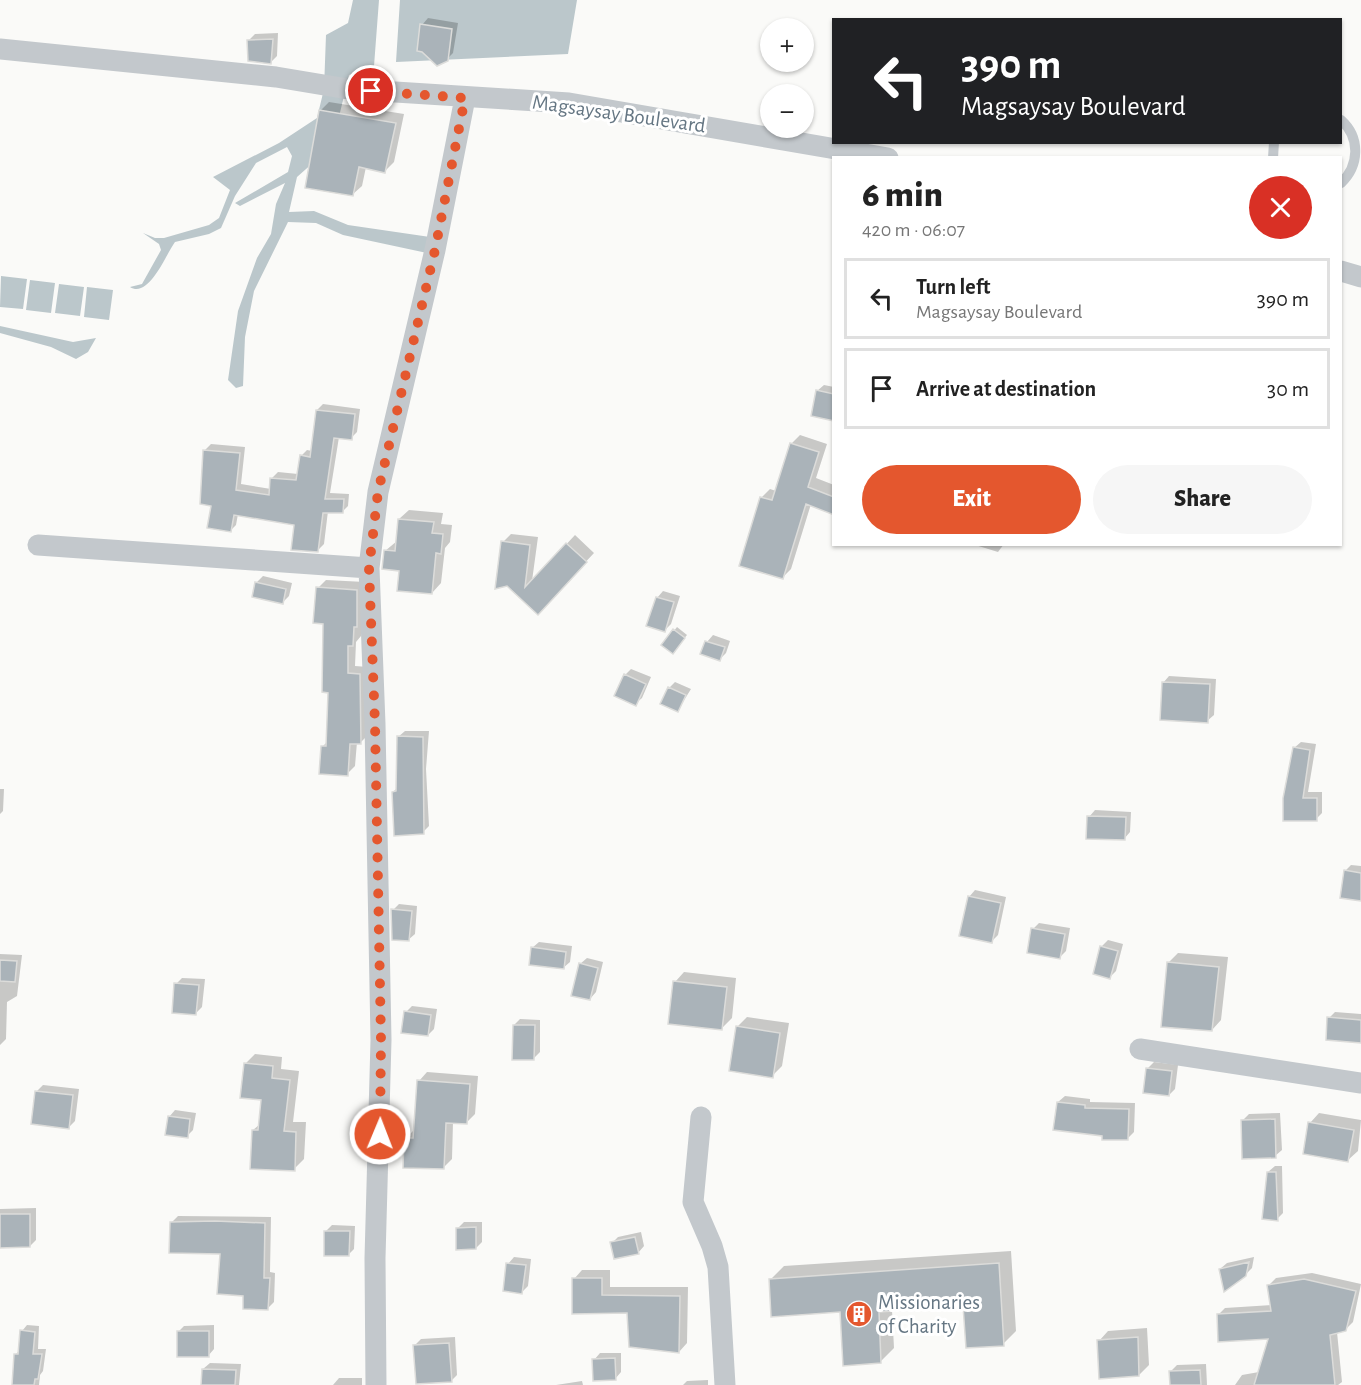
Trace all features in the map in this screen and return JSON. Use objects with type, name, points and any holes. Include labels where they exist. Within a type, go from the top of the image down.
[{"type":"street","name":"Magsaysay Boulevard","points":[[0,50],[276,77],[348,90],[569,103],[876,156]]},
{"type":"street","points":[[376,1385],[375,1258],[381,1040],[375,724],[369,568],[378,492],[435,250],[465,98]]},
{"type":"street","points":[[1342,271],[1361,277]]},
{"type":"street","points":[[38,544],[369,568]]},
{"type":"street","points":[[1140,1049],[1361,1083]]},
{"type":"street","points":[[701,1117],[693,1202],[712,1246],[718,1267],[725,1385]]},
{"type":"lane","points":[[1342,121],[1353,135],[1356,147],[1351,171],[1342,182]]},
{"type":"shaded area","points":[[353,0],[379,0],[374,66],[349,75],[332,146],[297,177],[289,212],[314,211],[348,225],[430,237],[427,253],[343,235],[316,223],[288,222],[254,291],[245,337],[243,386],[236,388],[228,380],[238,311],[257,258],[271,234],[276,204],[285,183],[240,206],[235,203],[288,172],[292,156],[287,147],[256,163],[235,196],[221,228],[209,234],[175,242],[156,274],[144,287],[137,289],[130,287],[142,284],[161,250],[159,244],[143,233],[155,238],[164,238],[209,225],[219,218],[230,190],[213,177],[279,143],[317,118],[324,89],[326,35],[348,23]]},
{"type":"shaded area","points":[[400,0],[577,0],[568,54],[396,62]]},
{"type":"shaded area","points":[[1,276],[27,279],[23,309],[0,307]]},
{"type":"shaded area","points":[[30,280],[55,283],[51,313],[26,310]]},
{"type":"shaded area","points":[[59,284],[84,287],[80,316],[55,313]]},
{"type":"shaded area","points":[[87,287],[113,290],[109,320],[84,317]]},
{"type":"shaded area","points":[[0,326],[73,342],[96,338],[88,352],[76,359],[51,347],[0,333]]},
{"type":"building","points":[[420,24],[452,29],[448,61],[437,66],[422,52],[417,51]]},
{"type":"building","points":[[273,39],[271,64],[248,61],[247,40]]},
{"type":"building","points":[[319,110],[396,123],[385,173],[359,167],[353,196],[305,188]]},
{"type":"building","points":[[816,390],[832,394],[832,421],[811,416]]},
{"type":"building","points":[[316,410],[355,414],[352,440],[334,438],[325,499],[344,499],[343,513],[323,513],[318,552],[291,550],[294,525],[234,515],[231,532],[207,528],[211,506],[200,504],[203,450],[240,453],[236,490],[269,495],[270,478],[296,480],[300,455],[310,457]]},
{"type":"building","points":[[790,443],[819,452],[808,487],[832,496],[832,514],[806,504],[783,579],[739,566],[760,497],[772,500]]},
{"type":"building","points":[[398,519],[434,522],[432,533],[443,534],[441,554],[436,553],[432,594],[397,591],[399,571],[382,569],[384,550],[395,551]]},
{"type":"building","points":[[501,541],[530,545],[525,587],[566,543],[587,562],[538,615],[507,586],[495,589]]},
{"type":"building","points":[[255,582],[286,589],[283,604],[252,597]]},
{"type":"building","points":[[316,587],[357,590],[357,627],[354,627],[353,646],[348,646],[348,673],[360,674],[361,744],[350,744],[348,776],[319,774],[321,746],[326,746],[328,693],[322,692],[323,624],[313,623]]},
{"type":"building","points":[[656,597],[674,602],[665,632],[646,626]]},
{"type":"building","points":[[673,629],[685,638],[673,654],[661,645]]},
{"type":"building","points":[[705,641],[725,647],[720,661],[700,654]]},
{"type":"building","points":[[624,674],[646,684],[636,706],[614,696]]},
{"type":"building","points":[[1162,682],[1210,684],[1208,723],[1160,720]]},
{"type":"building","points":[[668,687],[686,695],[678,712],[660,704]]},
{"type":"building","points":[[397,736],[423,737],[424,834],[394,836],[392,792],[396,791]]},
{"type":"building","points":[[1293,747],[1310,750],[1303,798],[1317,798],[1317,821],[1283,821],[1283,798]]},
{"type":"building","points":[[1087,816],[1126,817],[1125,840],[1086,839]]},
{"type":"building","points":[[1344,870],[1361,873],[1361,901],[1340,898]]},
{"type":"building","points":[[968,896],[1001,903],[992,943],[959,936]]},
{"type":"building","points":[[391,909],[412,911],[409,941],[392,940]]},
{"type":"building","points":[[1031,928],[1065,934],[1060,959],[1027,953]]},
{"type":"building","points":[[1100,946],[1118,951],[1110,979],[1093,974]]},
{"type":"building","points":[[531,947],[566,952],[564,969],[529,965]]},
{"type":"building","points":[[0,960],[17,961],[15,982],[0,981]]},
{"type":"building","points":[[1167,962],[1219,967],[1212,1031],[1161,1027]]},
{"type":"building","points":[[579,963],[598,968],[590,1000],[571,996]]},
{"type":"building","points":[[673,981],[727,987],[722,1030],[668,1024]]},
{"type":"building","points":[[174,983],[199,985],[196,1015],[172,1013]]},
{"type":"building","points":[[404,1011],[431,1015],[428,1036],[401,1033]]},
{"type":"building","points":[[1327,1017],[1361,1020],[1361,1043],[1326,1040]]},
{"type":"building","points":[[513,1025],[535,1025],[534,1060],[512,1060]]},
{"type":"building","points":[[736,1026],[780,1033],[773,1078],[729,1071]]},
{"type":"building","points":[[244,1063],[273,1066],[272,1078],[290,1080],[284,1131],[296,1132],[295,1171],[250,1169],[252,1130],[258,1130],[261,1100],[240,1098]]},
{"type":"building","points":[[1146,1068],[1172,1071],[1169,1096],[1143,1093]]},
{"type":"building","points":[[417,1080],[470,1084],[467,1124],[446,1123],[444,1169],[403,1168],[404,1138],[413,1138]]},
{"type":"building","points":[[35,1091],[73,1095],[69,1129],[31,1124]]},
{"type":"building","points":[[1057,1102],[1085,1105],[1085,1108],[1129,1109],[1128,1140],[1102,1140],[1102,1136],[1053,1130]]},
{"type":"building","points":[[168,1116],[190,1119],[188,1138],[165,1135]]},
{"type":"building","points":[[1275,1119],[1276,1158],[1242,1159],[1241,1120]]},
{"type":"building","points":[[1308,1122],[1354,1130],[1348,1162],[1303,1154]]},
{"type":"building","points":[[1267,1172],[1276,1172],[1278,1221],[1262,1219]]},
{"type":"building","points":[[0,1214],[30,1214],[30,1247],[0,1248]]},
{"type":"building","points":[[170,1222],[265,1223],[264,1278],[270,1278],[268,1310],[243,1309],[243,1296],[217,1294],[220,1254],[169,1253]]},
{"type":"building","points":[[476,1227],[476,1249],[456,1250],[456,1228]]},
{"type":"building","points":[[324,1231],[350,1231],[349,1256],[324,1256]]},
{"type":"building","points":[[635,1237],[639,1254],[614,1259],[610,1242]]},
{"type":"building","points":[[1249,1262],[1246,1276],[1224,1292],[1219,1269]]},
{"type":"building","points":[[506,1263],[526,1265],[522,1294],[503,1291]]},
{"type":"building","name":"Missionaries of Charity","points":[[999,1263],[1004,1346],[966,1348],[963,1306],[879,1312],[881,1363],[843,1366],[840,1312],[771,1317],[769,1279]]},
{"type":"building","points":[[572,1278],[602,1278],[602,1295],[680,1296],[679,1353],[629,1347],[627,1313],[572,1314]]},
{"type":"building","points":[[1304,1279],[1356,1291],[1346,1331],[1330,1335],[1335,1385],[1254,1385],[1268,1339],[1218,1342],[1217,1314],[1271,1311],[1267,1285]]},
{"type":"building","points":[[20,1330],[35,1332],[33,1354],[42,1354],[38,1379],[35,1379],[34,1385],[12,1385],[14,1354],[18,1354]]},
{"type":"building","points":[[177,1331],[209,1331],[209,1357],[177,1357]]},
{"type":"building","points":[[1138,1337],[1139,1376],[1099,1379],[1097,1340]]},
{"type":"building","points":[[449,1343],[452,1382],[416,1384],[413,1345]]},
{"type":"building","points":[[615,1358],[616,1380],[593,1381],[592,1359]]},
{"type":"building","points":[[202,1369],[236,1370],[235,1385],[201,1385]]},
{"type":"building","points":[[1200,1370],[1201,1385],[1170,1385],[1169,1371]]},
{"type":"place","name":"Missionaries of Charity","points":[[859,1314]]},
{"type":"route","points":[[371,91],[465,98],[416,337],[378,492],[369,568],[375,724],[381,1040],[380,1134]]}]
